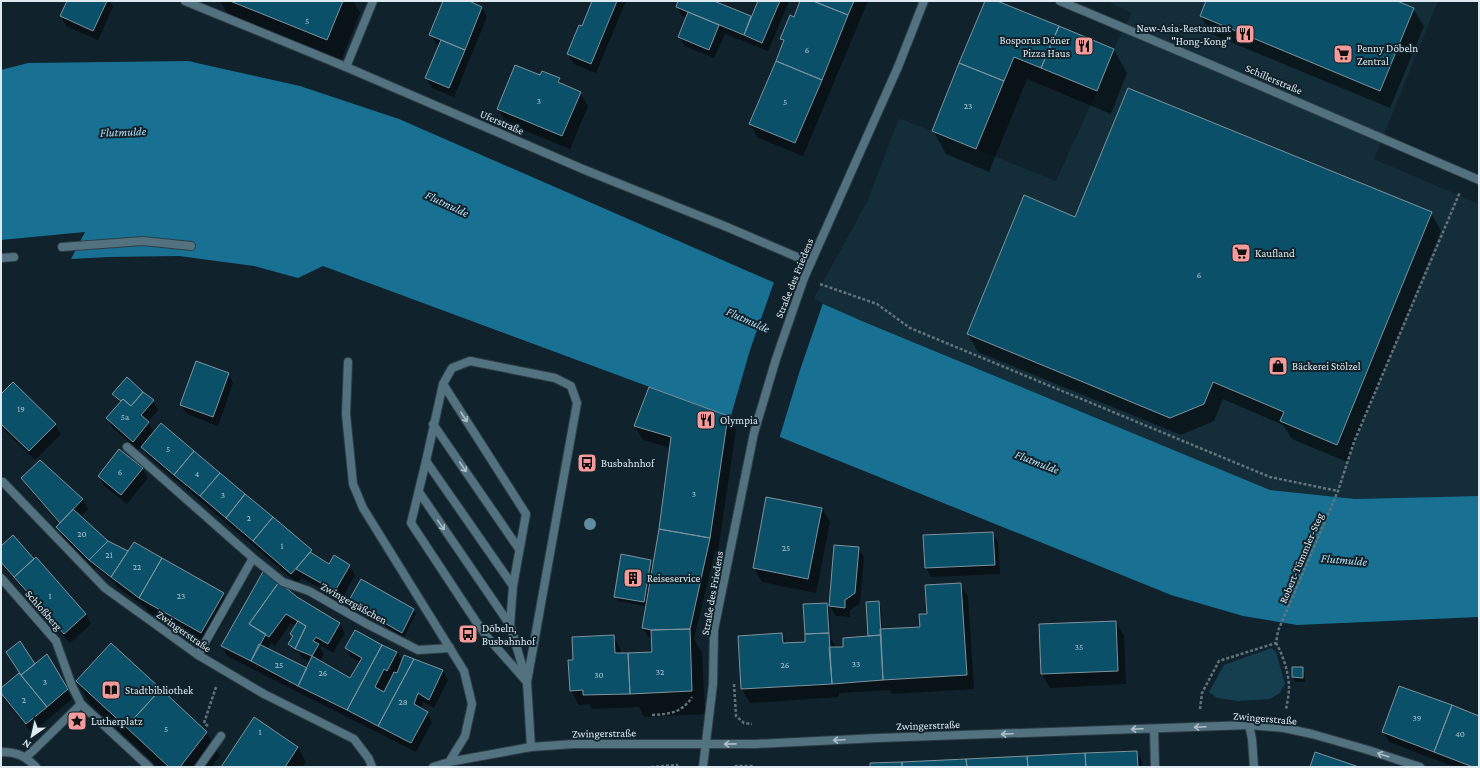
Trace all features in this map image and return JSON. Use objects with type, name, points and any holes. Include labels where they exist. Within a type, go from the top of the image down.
[{"type":"street","name":"Uferstraße","points":[[185,1],[346,67],[585,170],[727,227],[811,263]]},
{"type":"street","points":[[346,67],[373,1]]},
{"type":"street","name":"Straße des Friedens","points":[[703,767],[714,684],[714,630],[754,433],[776,359],[804,278],[892,82],[924,1]]},
{"type":"street","name":"Schillerstraße","points":[[1060,1],[1479,180]]},
{"type":"street","points":[[62,247],[143,241],[191,246]]},
{"type":"street","points":[[1,258],[14,257]]},
{"type":"street","points":[[470,360],[555,378],[571,386],[576,403],[527,682],[488,638],[411,523],[443,384],[452,368],[470,360]]},
{"type":"street","points":[[348,362],[346,414],[353,484],[363,508],[464,671],[472,704],[465,736],[449,762]]},
{"type":"street","points":[[443,384],[526,514],[513,586],[510,625]]},
{"type":"street","points":[[433,424],[519,548]]},
{"type":"street","name":"Zwingergäßchen","points":[[127,448],[253,558],[283,582],[309,591],[418,650],[450,648]]},
{"type":"street","points":[[426,461],[513,586]]},
{"type":"street","name":"Zwingerstraße","points":[[4,482],[105,588],[221,669],[264,694],[354,739],[369,759],[372,767]]},
{"type":"street","points":[[418,492],[510,625],[527,682],[531,747]]},
{"type":"street","points":[[198,654],[253,558]]},
{"type":"street","name":"Schloßberg","points":[[1,578],[56,641],[72,686],[81,704]]},
{"type":"street","points":[[26,756],[81,704],[149,767]]},
{"type":"street","points":[[1249,725],[1252,739],[1254,767]]},
{"type":"street","name":"Zwingerstraße","points":[[433,767],[449,762],[531,747],[574,744],[755,744],[878,738],[1249,725],[1284,728],[1312,734],[1420,767]]},
{"type":"street","points":[[1154,729],[1155,767]]},
{"type":"street","points":[[199,767],[221,736]]},
{"type":"street","points":[[1,752],[9,752],[26,756],[36,767]]},
{"type":"path","name":"Robert-Tümmler-Steg","points":[[1276,643],[1278,631],[1338,491],[1354,442],[1468,175]]},
{"type":"path","points":[[804,278],[877,304],[910,328],[1270,477],[1338,491]]},
{"type":"path","points":[[1203,727],[1200,711],[1202,693],[1219,661],[1276,643],[1280,650],[1287,673],[1289,687],[1284,728]]},
{"type":"path","points":[[221,669],[204,723],[221,736]]},
{"type":"path","points":[[734,684],[736,716],[744,723],[754,725]]},
{"type":"path","points":[[652,715],[678,711],[687,705],[694,695]]},
{"type":"path","points":[[735,767],[754,766]]},
{"type":"path","points":[[651,767],[678,767]]},
{"type":"shaded area","points":[[1106,1],[1438,1],[1374,159],[1479,204],[1479,496],[1355,499],[1270,490],[813,300],[867,202],[899,118],[1056,181],[1097,91],[1114,49],[1132,13]]},
{"type":"shaded area","points":[[1271,648],[1276,652],[1285,684],[1280,693],[1270,699],[1238,701],[1217,698],[1209,692],[1224,665]]},
{"type":"water","name":"Flutmulde","points":[[188,61],[300,86],[399,119],[862,321],[1270,490],[1355,499],[1479,496],[1479,617],[1297,625],[1243,616],[1171,595],[728,416],[323,266],[298,278],[254,266],[179,256],[71,259],[85,232],[1,240],[1,70],[28,63]]},
{"type":"pier","points":[[774,282],[823,303],[800,370],[779,439],[730,419],[750,350]]},
{"type":"building","points":[[67,1],[107,1],[93,31],[60,16]]},
{"type":"building","points":[[230,1],[343,1],[327,40]]},
{"type":"building","points":[[443,1],[469,1],[482,7],[465,50],[429,35]]},
{"type":"building","points":[[592,1],[617,1],[591,64],[567,54],[579,25],[582,26]]},
{"type":"building","points":[[678,1],[714,1],[751,16],[744,35],[676,7]]},
{"type":"building","points":[[758,1],[780,1],[762,43],[744,35]]},
{"type":"building","points":[[800,1],[813,1],[848,15],[822,80],[776,61],[784,40],[780,39],[790,15],[794,17]]},
{"type":"building","points":[[813,1],[854,1],[848,15]]},
{"type":"building","points":[[985,1],[997,1],[1059,26],[1041,68],[1014,57],[1004,81],[959,63]]},
{"type":"building","name":"Penny Döbeln Zentral","points":[[1206,1],[1397,1],[1414,8],[1380,91],[1200,16]]},
{"type":"building","points":[[688,12],[719,25],[709,50],[678,37]]},
{"type":"building","points":[[1059,26],[1114,49],[1097,91],[1041,68]]},
{"type":"building","points":[[441,40],[465,50],[449,88],[425,78]]},
{"type":"building","points":[[776,61],[822,80],[795,143],[749,124]]},
{"type":"building","points":[[959,63],[1004,81],[976,149],[932,131]]},
{"type":"building","points":[[515,65],[540,75],[542,71],[560,78],[558,82],[581,92],[562,136],[497,109]]},
{"type":"building","points":[[1128,88],[1432,212],[1337,445],[1280,421],[1284,412],[1213,382],[1204,404],[1170,418],[967,334],[1024,195],[1075,217]]},
{"type":"building","points":[[196,361],[229,373],[213,417],[180,405]]},
{"type":"building","points":[[127,377],[143,392],[131,406],[123,399],[121,401],[112,394]]},
{"type":"building","points":[[13,382],[56,424],[29,451],[1,424],[1,394]]},
{"type":"building","points":[[649,387],[728,416],[710,538],[659,529],[671,437],[634,426]]},
{"type":"building","points":[[143,392],[154,400],[141,415],[149,422],[133,442],[106,418],[123,399],[131,406]]},
{"type":"building","points":[[161,423],[194,451],[174,475],[141,447]]},
{"type":"building","points":[[119,449],[143,468],[121,495],[98,476]]},
{"type":"building","points":[[194,451],[220,473],[200,496],[174,475]]},
{"type":"building","points":[[40,460],[83,499],[60,523],[21,478]]},
{"type":"building","points":[[220,473],[245,494],[226,518],[200,496]]},
{"type":"building","points":[[245,494],[273,517],[253,541],[226,518]]},
{"type":"building","points":[[766,497],[822,508],[808,579],[753,568]]},
{"type":"building","points":[[73,509],[108,541],[89,560],[56,527]]},
{"type":"building","points":[[273,517],[312,550],[291,574],[253,541]]},
{"type":"building","points":[[659,529],[710,538],[690,629],[651,630],[642,628]]},
{"type":"building","points":[[993,532],[995,565],[925,568],[923,535]]},
{"type":"building","points":[[13,535],[34,559],[14,577],[1,562],[1,546]]},
{"type":"building","points":[[108,541],[128,551],[111,577],[89,560]]},
{"type":"building","points":[[134,542],[162,558],[139,598],[111,577]]},
{"type":"building","points":[[834,545],[859,547],[855,593],[845,600],[845,608],[829,606]]},
{"type":"building","points":[[310,552],[329,564],[334,555],[350,565],[335,591],[296,569]]},
{"type":"building","name":"Reiseservice","points":[[621,554],[651,560],[644,602],[614,597]]},
{"type":"building","points":[[36,557],[86,614],[64,634],[14,577]]},
{"type":"building","points":[[162,558],[224,593],[201,633],[139,598]]},
{"type":"building","points":[[264,570],[279,582],[249,624],[266,634],[251,661],[221,646]]},
{"type":"building","points":[[361,579],[414,609],[402,633],[348,602]]},
{"type":"building","points":[[279,582],[297,597],[340,623],[328,644],[316,637],[313,641],[319,644],[312,656],[295,649],[306,626],[286,614],[269,637],[249,624]]},
{"type":"building","points":[[961,583],[967,675],[883,680],[880,629],[920,627],[919,614],[927,614],[925,585]]},
{"type":"building","points":[[879,601],[881,635],[868,636],[866,602]]},
{"type":"building","points":[[827,603],[829,633],[805,634],[803,604]]},
{"type":"building","points":[[298,621],[306,626],[295,649],[288,644],[293,636],[290,634]]},
{"type":"building","points":[[1116,621],[1118,671],[1041,674],[1039,624]]},
{"type":"building","points":[[690,629],[692,691],[630,694],[628,653],[652,652],[651,630]]},
{"type":"building","points":[[355,630],[382,645],[347,710],[298,686],[312,656],[350,678],[362,658],[345,648]]},
{"type":"building","points":[[782,633],[783,643],[805,642],[805,634],[829,633],[832,684],[741,689],[738,636]]},
{"type":"building","points":[[614,635],[615,653],[628,653],[630,694],[583,695],[583,690],[570,691],[568,660],[573,660],[572,637]]},
{"type":"building","points":[[881,635],[883,680],[832,684],[829,647],[843,647],[843,638]]},
{"type":"building","points":[[20,641],[35,664],[21,675],[6,652]]},
{"type":"building","points":[[111,643],[161,689],[126,727],[76,681]]},
{"type":"building","points":[[259,644],[307,668],[298,686],[251,661]]},
{"type":"building","points":[[382,645],[397,652],[387,671],[384,669],[375,687],[384,692],[394,672],[397,673],[404,655],[414,659],[378,726],[347,710]]},
{"type":"building","points":[[47,654],[68,689],[47,707],[21,675]]},
{"type":"building","points":[[414,659],[443,670],[429,700],[418,693],[414,704],[428,712],[411,743],[378,726]]},
{"type":"building","points":[[1292,667],[1303,667],[1303,678],[1292,677]]},
{"type":"building","points":[[19,673],[47,707],[26,724],[1,693],[1,688]]},
{"type":"building","points":[[1399,686],[1452,705],[1434,752],[1382,732]]},
{"type":"building","points":[[161,689],[207,732],[180,767],[169,767],[126,727]]},
{"type":"building","points":[[1452,705],[1479,716],[1479,767],[1473,767],[1434,752]]},
{"type":"building","points":[[254,717],[298,747],[285,767],[221,767]]},
{"type":"building","points":[[1137,751],[1138,767],[1086,767],[1085,753]]},
{"type":"building","points":[[1315,752],[1359,767],[1310,767]]},
{"type":"building","points":[[1085,753],[1086,767],[1028,767],[1027,756]]},
{"type":"building","points":[[1027,756],[1028,767],[967,767],[966,759]]},
{"type":"building","points":[[966,759],[967,767],[902,767],[902,762]]},
{"type":"building","points":[[902,762],[902,767],[870,767],[870,763]]},
{"type":"place","name":"New-Asia-Restaurant \"Hong-Kong\"","points":[[1245,34]]},
{"type":"place","name":"Bosporus Döner Pizza Haus","points":[[1084,46]]},
{"type":"place","name":"Penny Döbeln Zentral","points":[[1343,54]]},
{"type":"place","name":"Kaufland","points":[[1241,253]]},
{"type":"place","name":"Bäckerei Stölzel","points":[[1278,366]]},
{"type":"place","name":"Olympia","points":[[706,420]]},
{"type":"place","name":"Busbahnhof","points":[[587,463]]},
{"type":"place","name":"Reiseservice","points":[[633,578]]},
{"type":"place","name":"Döbeln, Busbahnhof","points":[[468,634]]},
{"type":"place","name":"Stadtbibliothek","points":[[111,690]]},
{"type":"place","name":"Lutherplatz","points":[[77,721]]}]
